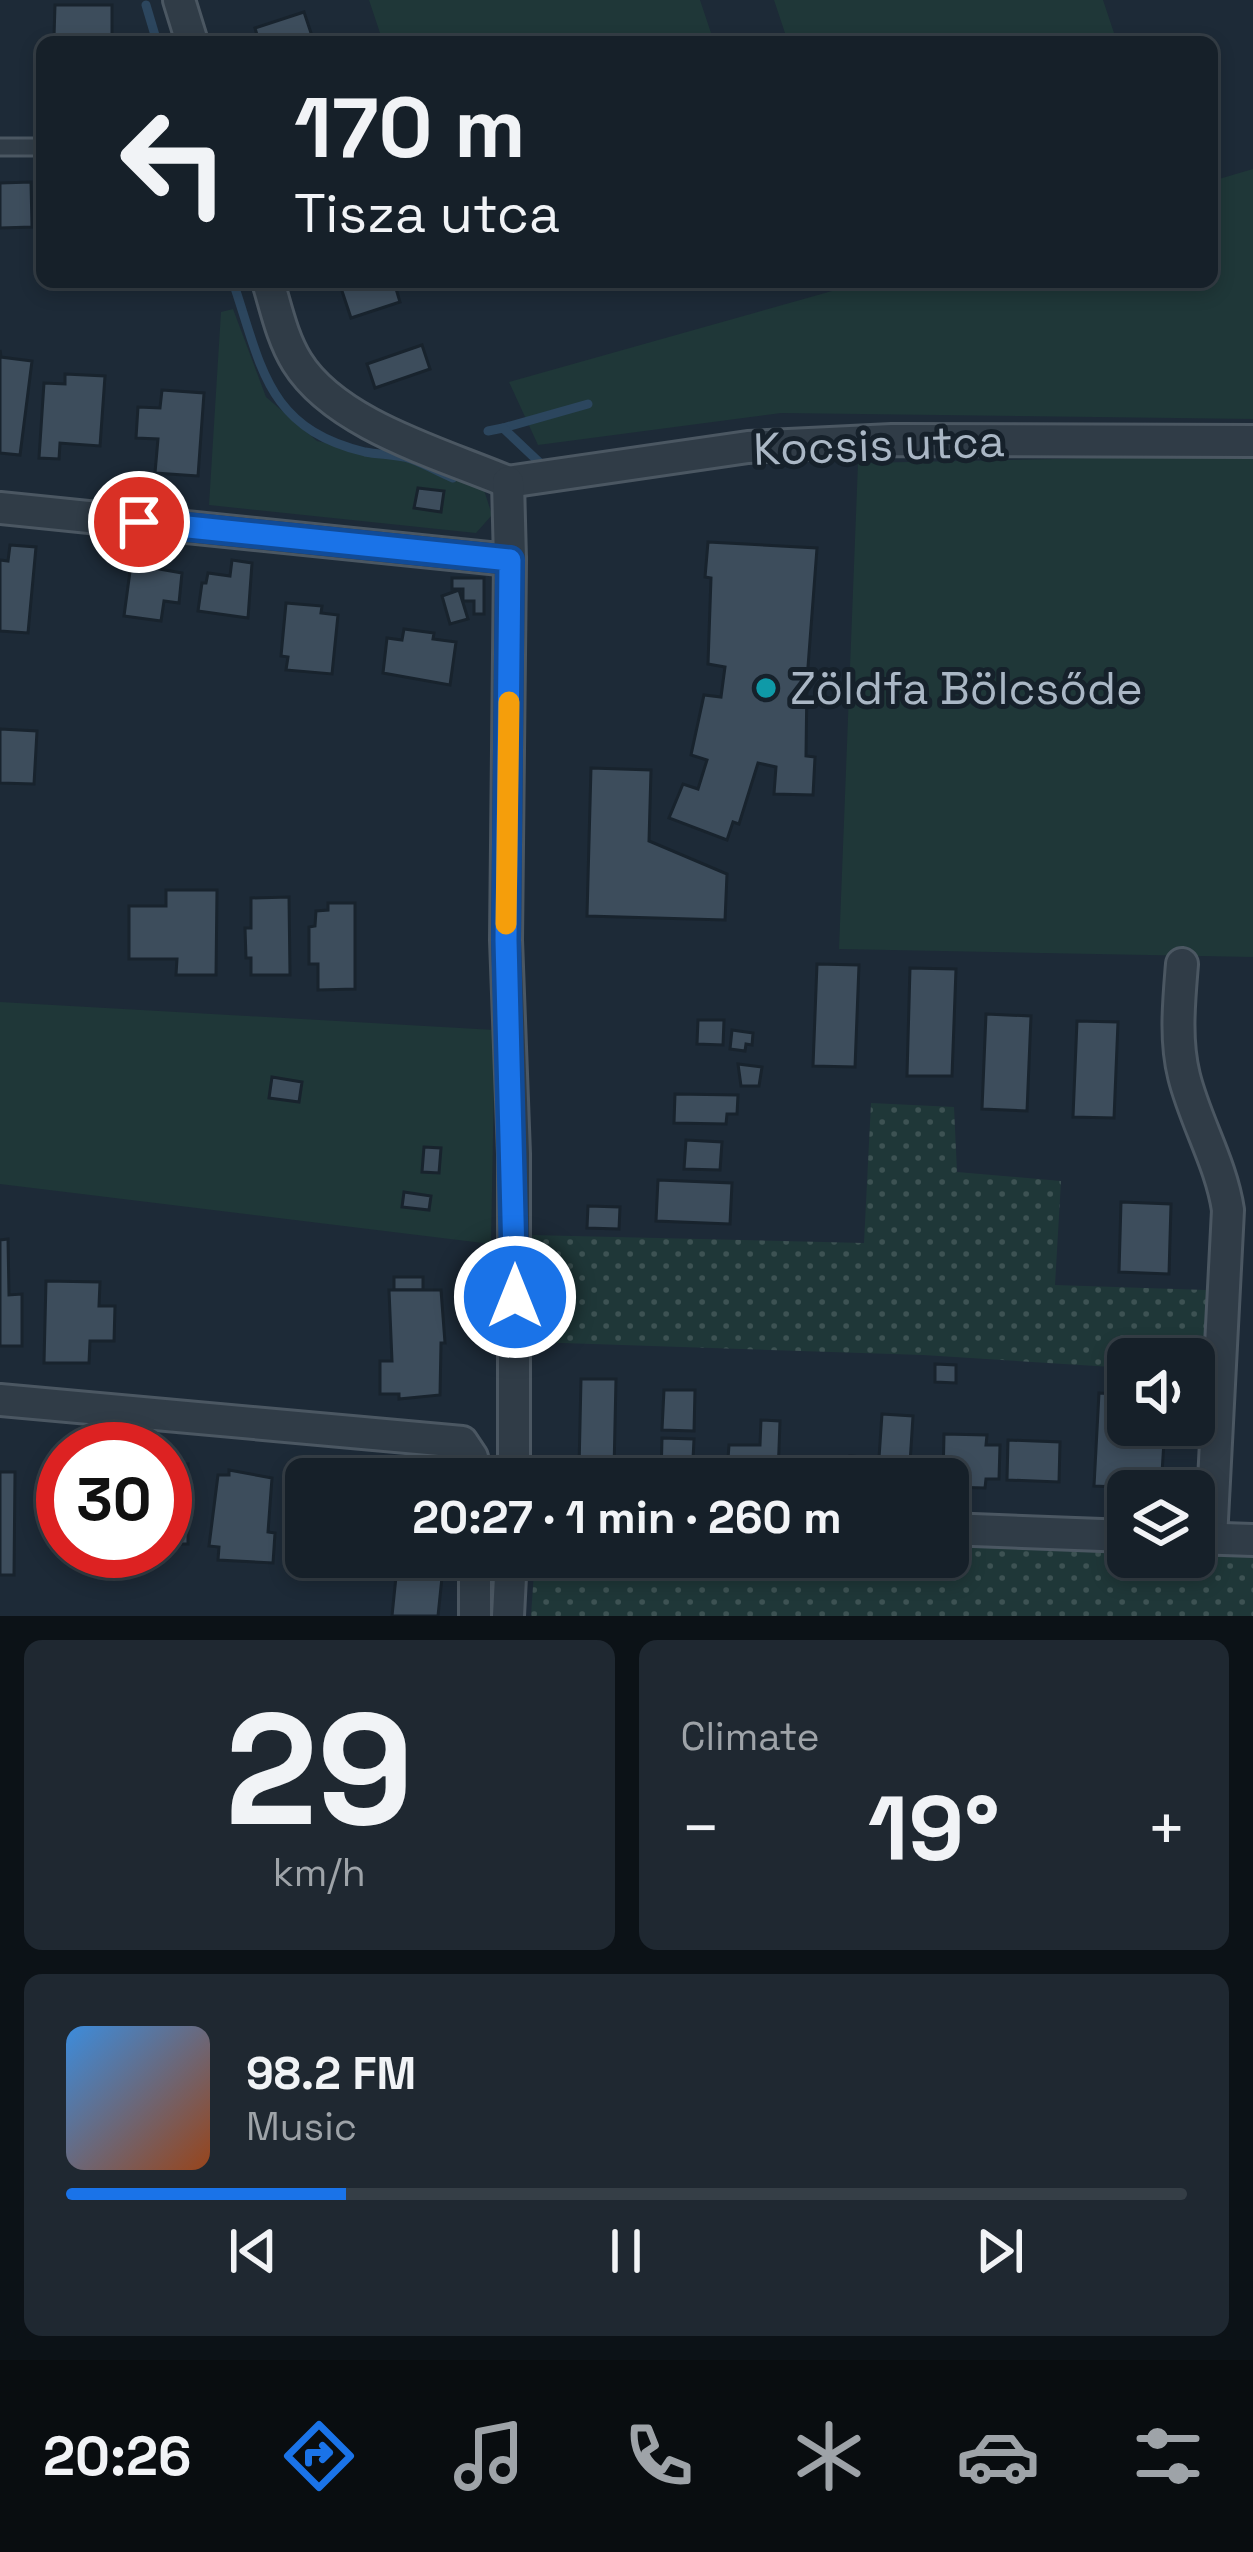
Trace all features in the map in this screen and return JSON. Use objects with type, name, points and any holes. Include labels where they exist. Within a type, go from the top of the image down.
[{"type":"street","points":[[179,0],[190,36]]},
{"type":"street","points":[[270,288],[296,361],[317,388],[345,410],[381,428],[508,482],[506,940],[514,1154],[514,1458]]},
{"type":"street","name":"Kocsis utca","points":[[508,482],[748,446],[892,440],[1253,441]]},
{"type":"street","points":[[0,508],[510,560]]},
{"type":"street","points":[[1182,964],[1179,1043],[1183,1072],[1228,1210],[1208,1470]]},
{"type":"street","points":[[0,1400],[462,1442],[472,1458]]},
{"type":"street","points":[[969,1530],[1107,1534]]},
{"type":"street","points":[[1215,1538],[1253,1540]]},
{"type":"street","points":[[475,1578],[475,1616]]},
{"type":"street","points":[[508,1616],[510,1578]]},
{"type":"lane","points":[[0,146],[36,147]]},
{"type":"green space","points":[[369,0],[700,0],[712,36],[381,36]]},
{"type":"green space","points":[[774,0],[1103,0],[1115,36],[786,36]]},
{"type":"green space","points":[[1253,169],[1253,419],[781,413],[538,445],[509,382],[843,288],[1218,288],[1218,179]]},
{"type":"green space","points":[[233,309],[266,397],[317,441],[410,462],[484,490],[492,515],[476,533],[209,505],[221,312]]},
{"type":"green space","points":[[1253,455],[1253,957],[839,949],[858,463]]},
{"type":"green space","points":[[0,1002],[495,1030],[491,1244],[0,1184]]},
{"type":"green space","points":[[871,1103],[954,1107],[957,1172],[1061,1181],[1055,1285],[1206,1290],[1213,1308],[1211,1338],[1107,1338],[1107,1367],[923,1355],[533,1342],[529,1235],[864,1243]]},
{"type":"green space","points":[[969,1543],[1107,1547],[1107,1578],[1215,1578],[1215,1552],[1253,1553],[1253,1616],[531,1616],[534,1578],[969,1578]]},
{"type":"building","points":[[55,5],[112,5],[112,36],[54,36]]},
{"type":"building","points":[[304,12],[312,36],[257,36],[255,28]]},
{"type":"building","points":[[31,182],[32,227],[0,228],[0,183]]},
{"type":"building","points":[[341,288],[396,288],[400,302],[351,318]]},
{"type":"building","points":[[422,345],[430,369],[375,388],[367,364]]},
{"type":"building","points":[[0,350],[1,357],[32,361],[20,455],[0,453]]},
{"type":"building","points":[[65,374],[105,376],[100,446],[60,443],[59,459],[39,458],[44,383],[65,384]]},
{"type":"building","points":[[162,390],[204,393],[198,476],[155,473],[158,439],[136,438],[138,407],[160,408]]},
{"type":"building","points":[[418,488],[444,491],[441,512],[414,508]]},
{"type":"building","name":"Zöldfa Bölcsőde","points":[[708,542],[817,548],[807,680],[806,756],[815,757],[813,795],[774,794],[776,767],[758,763],[739,824],[733,822],[727,840],[669,818],[683,784],[698,789],[707,760],[691,755],[704,695],[721,697],[725,667],[708,664]]},
{"type":"building","points":[[10,545],[36,547],[28,633],[0,631],[0,560],[8,561]]},
{"type":"building","points":[[232,560],[252,563],[248,618],[198,611],[208,573],[230,576]]},
{"type":"building","points":[[131,564],[182,573],[179,603],[164,601],[161,621],[124,616]]},
{"type":"building","points":[[452,578],[484,578],[484,614],[474,614],[474,601],[463,601],[463,589],[452,589]]},
{"type":"building","points":[[459,590],[468,619],[450,624],[442,596]]},
{"type":"building","points":[[286,603],[322,606],[321,613],[338,615],[332,674],[286,670],[288,657],[281,656]]},
{"type":"building","points":[[404,629],[456,642],[450,685],[383,673],[387,638],[402,640]]},
{"type":"building","points":[[0,729],[37,731],[34,784],[0,783]]},
{"type":"building","points":[[591,768],[651,770],[649,841],[727,874],[725,920],[587,916]]},
{"type":"building","points":[[166,890],[217,890],[216,975],[176,975],[177,959],[129,959],[129,906],[166,906]]},
{"type":"building","points":[[289,897],[290,975],[251,975],[245,928],[251,928],[251,898]]},
{"type":"building","points":[[328,903],[355,903],[355,989],[318,990],[318,964],[309,964],[309,927],[315,926],[316,911],[328,910]]},
{"type":"building","points":[[817,964],[859,965],[855,1067],[813,1066]]},
{"type":"building","points":[[910,968],[956,969],[952,1076],[907,1076]]},
{"type":"building","points":[[986,1014],[1031,1016],[1027,1111],[982,1109]]},
{"type":"building","points":[[698,1020],[724,1020],[723,1045],[697,1044]]},
{"type":"building","points":[[1077,1021],[1118,1022],[1114,1118],[1073,1117]]},
{"type":"building","points":[[732,1030],[753,1033],[752,1045],[746,1044],[745,1051],[730,1049]]},
{"type":"building","points":[[738,1064],[762,1067],[759,1086],[741,1086]]},
{"type":"building","points":[[272,1077],[302,1082],[299,1102],[269,1098]]},
{"type":"building","points":[[675,1094],[738,1095],[737,1114],[727,1114],[726,1124],[674,1123]]},
{"type":"building","points":[[686,1140],[722,1142],[720,1170],[684,1169]]},
{"type":"building","points":[[424,1147],[441,1148],[439,1173],[422,1172]]},
{"type":"building","points":[[658,1180],[732,1183],[730,1224],[656,1221]]},
{"type":"building","points":[[404,1192],[431,1196],[429,1210],[402,1207]]},
{"type":"building","points":[[1121,1202],[1171,1204],[1169,1274],[1119,1272]]},
{"type":"building","points":[[588,1206],[620,1207],[619,1229],[587,1228]]},
{"type":"building","points":[[8,1239],[9,1295],[22,1294],[22,1346],[0,1346],[0,1240]]},
{"type":"building","points":[[394,1277],[423,1277],[423,1290],[394,1290]]},
{"type":"building","points":[[46,1281],[100,1282],[99,1306],[115,1306],[114,1341],[90,1341],[89,1363],[44,1363]]},
{"type":"building","points":[[389,1290],[441,1290],[445,1343],[441,1343],[440,1395],[399,1399],[399,1394],[380,1394],[380,1361],[392,1361]]},
{"type":"building","points":[[935,1364],[956,1365],[956,1383],[935,1382]]},
{"type":"building","points":[[581,1379],[616,1379],[614,1458],[579,1458]]},
{"type":"building","points":[[664,1390],[695,1390],[694,1431],[662,1430]]},
{"type":"building","points":[[1099,1393],[1107,1394],[1107,1446],[1164,1446],[1162,1470],[1107,1470],[1107,1487],[1094,1486]]},
{"type":"building","points":[[882,1414],[913,1416],[910,1458],[879,1458]]},
{"type":"building","points":[[761,1420],[780,1421],[779,1458],[728,1458],[729,1445],[760,1445]]},
{"type":"building","points":[[944,1434],[987,1435],[986,1445],[1000,1445],[999,1479],[986,1479],[985,1488],[969,1488],[969,1458],[943,1458]]},
{"type":"building","points":[[662,1438],[694,1439],[693,1458],[662,1458]]},
{"type":"building","points":[[1008,1440],[1060,1442],[1059,1482],[1007,1480]]},
{"type":"building","points":[[229,1470],[272,1478],[268,1532],[275,1533],[273,1563],[218,1560],[219,1547],[209,1546],[218,1475],[229,1475]]},
{"type":"building","points":[[0,1472],[15,1472],[14,1575],[0,1575]]},
{"type":"building","points":[[396,1578],[442,1578],[438,1616],[392,1616]]},
{"type":"waterway","points":[[146,5],[155,36]]},
{"type":"waterway","points":[[235,288],[261,367],[287,410],[307,427],[332,441],[411,459],[453,478],[460,468]]},
{"type":"waterway","points":[[503,428],[588,404]]},
{"type":"waterway","points":[[488,431],[503,428],[539,462]]},
{"type":"slow traffic","points":[[506,924],[509,702]]},
{"type":"place","name":"Zöldfa Bölcsőde","points":[[766,688]]},
{"type":"route","points":[[139,522],[510,560],[506,940],[515,1297]]}]
